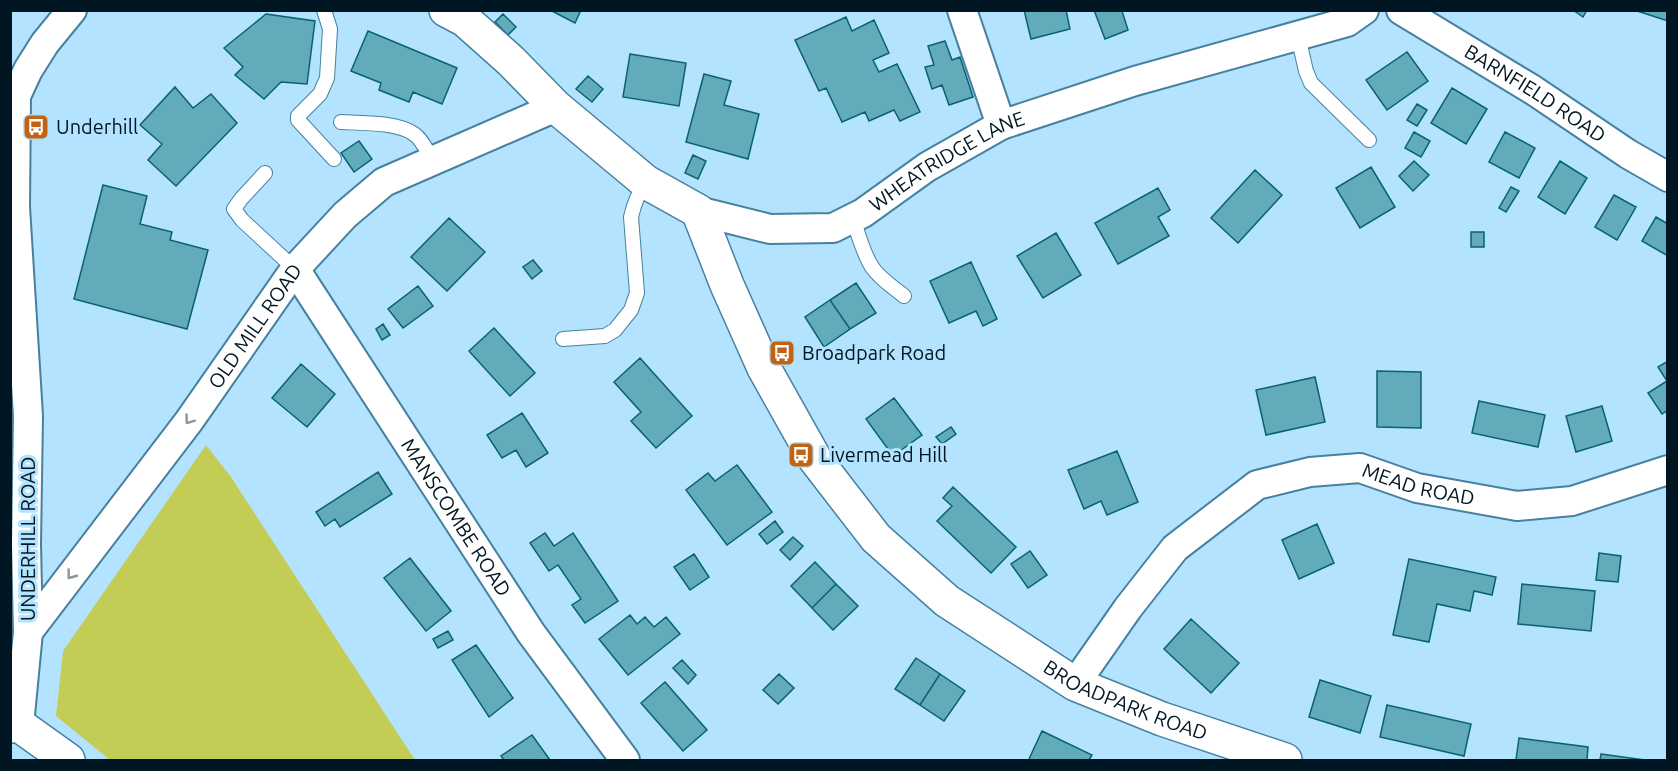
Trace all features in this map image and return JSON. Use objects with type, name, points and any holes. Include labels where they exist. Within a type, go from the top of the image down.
[{"type":"street","name":"UNDERHILL ROAD","points":[[15,725],[28,632],[26,544],[28,416],[15,207],[16,96],[28,70],[45,43],[72,10]]},
{"type":"street","points":[[446,10],[465,21],[511,61],[556,107]]},
{"type":"street","points":[[962,10],[1001,125]]},
{"type":"street","name":"WHEATRIDGE LANE","points":[[556,107],[646,182],[698,210],[770,229],[833,228],[863,213],[927,167],[1001,125],[1136,81],[1347,22],[1364,10]]},
{"type":"street","name":"BARNFIELD ROAD","points":[[1401,10],[1533,90],[1628,154],[1668,177]]},
{"type":"street","name":"OLD MILL ROAD","points":[[28,632],[189,421],[295,269],[345,215],[384,182],[556,107]]},
{"type":"street","name":"BROADPARK ROAD","points":[[698,210],[727,285],[764,368],[815,459],[876,538],[947,601],[1075,684],[1162,719],[1285,760]]},
{"type":"street","name":"MANSCOMBE ROAD","points":[[295,269],[531,633],[625,760]]},
{"type":"street","name":"MEAD ROAD","points":[[1075,684],[1128,608],[1175,548],[1257,485],[1310,472],[1360,468],[1416,488],[1517,506],[1572,501],[1668,470]]},
{"type":"street","points":[[15,725],[68,760]]},
{"type":"lane","points":[[324,10],[330,28],[327,78],[320,93],[298,116],[298,120],[334,159]]},
{"type":"lane","points":[[1298,36],[1311,83],[1369,140]]},
{"type":"lane","points":[[341,122],[400,128],[414,133],[433,161]]},
{"type":"lane","points":[[266,173],[234,209],[242,220],[295,269]]},
{"type":"lane","points":[[563,339],[605,336],[615,330],[632,310],[637,293],[631,218],[636,199],[646,182]]},
{"type":"lane","points":[[853,218],[872,267],[883,280],[904,296]]},
{"type":"green space","points":[[206,445],[231,477],[415,760],[110,760],[56,716],[63,651]]},
{"type":"building","points":[[550,10],[581,10],[575,23]]},
{"type":"building","points":[[1024,10],[1066,10],[1070,29],[1031,39]]},
{"type":"building","points":[[1094,10],[1123,10],[1128,30],[1105,39]]},
{"type":"building","points":[[1573,10],[1587,10],[1583,17]]},
{"type":"building","points":[[1634,10],[1668,10],[1668,21]]},
{"type":"building","points":[[266,14],[315,21],[307,84],[281,82],[264,99],[235,75],[243,67],[224,48]]},
{"type":"building","points":[[503,14],[516,27],[508,35],[495,22]]},
{"type":"building","points":[[846,17],[852,31],[874,20],[889,53],[873,60],[879,72],[897,64],[920,112],[900,121],[894,110],[869,121],[865,112],[842,122],[826,88],[819,91],[795,40]]},
{"type":"building","points":[[368,31],[457,68],[442,104],[413,92],[409,102],[379,90],[381,83],[351,71]]},
{"type":"building","points":[[945,41],[952,60],[960,57],[973,97],[949,105],[942,85],[932,89],[925,67],[934,65],[928,46]]},
{"type":"building","points":[[1407,52],[1428,81],[1387,110],[1366,80]]},
{"type":"building","points":[[630,54],[686,63],[679,106],[623,97]]},
{"type":"building","points":[[704,74],[731,81],[724,105],[759,114],[748,159],[686,142]]},
{"type":"building","points":[[588,76],[603,89],[592,102],[576,89]]},
{"type":"building","points":[[175,87],[193,108],[211,94],[237,123],[176,186],[148,160],[162,144],[140,125]]},
{"type":"building","points":[[1452,88],[1487,109],[1466,144],[1431,123]]},
{"type":"building","points":[[1417,104],[1427,110],[1417,126],[1407,120]]},
{"type":"building","points":[[1414,132],[1430,141],[1421,157],[1405,148]]},
{"type":"building","points":[[1505,132],[1535,148],[1519,178],[1489,162]]},
{"type":"building","points":[[359,141],[372,159],[354,172],[341,153]]},
{"type":"building","points":[[693,155],[706,161],[698,179],[685,173]]},
{"type":"building","points":[[1414,161],[1429,175],[1413,191],[1399,176]]},
{"type":"building","points":[[1560,161],[1587,178],[1565,214],[1538,197]]},
{"type":"building","points":[[1371,167],[1395,207],[1360,228],[1336,188]]},
{"type":"building","points":[[1255,170],[1282,195],[1238,243],[1211,218]]},
{"type":"building","points":[[103,185],[147,196],[140,224],[172,232],[170,240],[208,250],[187,329],[74,299]]},
{"type":"building","points":[[1511,187],[1519,191],[1506,212],[1499,208]]},
{"type":"building","points":[[1158,188],[1170,210],[1158,217],[1169,236],[1118,264],[1095,223]]},
{"type":"building","points":[[1614,195],[1636,207],[1617,240],[1595,227]]},
{"type":"building","points":[[1656,217],[1668,224],[1668,256],[1642,241]]},
{"type":"building","points":[[449,218],[485,252],[447,291],[411,257]]},
{"type":"building","points":[[1471,232],[1484,232],[1484,247],[1471,247]]},
{"type":"building","points":[[1056,233],[1081,275],[1043,298],[1017,256]]},
{"type":"building","points":[[533,260],[542,271],[532,279],[523,267]]},
{"type":"building","points":[[971,262],[997,319],[983,326],[976,311],[949,323],[930,281]]},
{"type":"building","points":[[856,283],[876,313],[850,329],[830,300]]},
{"type":"building","points":[[418,286],[433,306],[403,328],[388,309]]},
{"type":"building","points":[[830,300],[850,329],[824,347],[805,317]]},
{"type":"building","points":[[383,324],[390,335],[382,340],[376,329]]},
{"type":"building","points":[[494,328],[535,373],[510,396],[469,351]]},
{"type":"building","points":[[640,358],[692,416],[656,448],[631,421],[641,412],[614,382]]},
{"type":"building","points":[[1668,361],[1668,410],[1662,414],[1648,393],[1667,381],[1658,367]]},
{"type":"building","points":[[301,364],[335,394],[307,427],[272,398]]},
{"type":"building","points":[[1377,371],[1421,372],[1421,428],[1377,427]]},
{"type":"building","points":[[1315,377],[1325,422],[1266,435],[1256,390]]},
{"type":"building","points":[[894,398],[922,435],[893,456],[866,419]]},
{"type":"building","points":[[1479,401],[1545,415],[1538,447],[1472,433]]},
{"type":"building","points":[[1602,406],[1612,441],[1576,452],[1566,416]]},
{"type":"building","points":[[522,413],[548,453],[526,467],[516,450],[502,458],[487,435]]},
{"type":"building","points":[[951,427],[956,434],[942,444],[936,437]]},
{"type":"building","points":[[1117,451],[1138,502],[1107,515],[1101,501],[1084,509],[1068,470]]},
{"type":"building","points":[[737,465],[772,512],[727,545],[686,490],[708,473],[715,481]]},
{"type":"building","points":[[378,472],[392,494],[340,527],[335,519],[325,526],[316,512]]},
{"type":"building","points":[[953,487],[1016,547],[991,573],[937,521],[952,506],[943,498]]},
{"type":"building","points":[[775,521],[783,532],[767,544],[759,534]]},
{"type":"building","points":[[1317,524],[1334,563],[1299,579],[1282,540]]},
{"type":"building","points":[[545,533],[554,546],[573,533],[618,601],[585,623],[572,605],[581,599],[558,565],[549,571],[530,543]]},
{"type":"building","points":[[793,537],[803,546],[790,560],[780,550]]},
{"type":"building","points":[[1030,551],[1047,575],[1028,588],[1011,564]]},
{"type":"building","points":[[1599,553],[1621,556],[1618,582],[1596,580]]},
{"type":"building","points":[[694,554],[709,577],[690,590],[674,567]]},
{"type":"building","points":[[410,558],[451,611],[426,631],[384,578]]},
{"type":"building","points":[[1409,559],[1496,577],[1492,595],[1474,591],[1470,611],[1437,604],[1429,642],[1393,635]]},
{"type":"building","points":[[815,562],[836,584],[812,608],[791,586]]},
{"type":"building","points":[[836,584],[858,606],[833,630],[812,608]]},
{"type":"building","points":[[1522,584],[1595,591],[1591,631],[1518,624]]},
{"type":"building","points":[[630,615],[637,624],[645,617],[654,627],[666,617],[680,634],[628,675],[599,639]]},
{"type":"building","points":[[1191,619],[1239,663],[1211,693],[1164,649]]},
{"type":"building","points":[[448,631],[453,640],[438,648],[433,639]]},
{"type":"building","points":[[476,645],[513,698],[489,717],[452,660]]},
{"type":"building","points":[[916,658],[940,674],[920,705],[895,689]]},
{"type":"building","points":[[682,660],[696,675],[688,684],[673,668]]},
{"type":"building","points":[[779,674],[794,688],[778,704],[763,690]]},
{"type":"building","points":[[940,674],[965,691],[944,721],[920,705]]},
{"type":"building","points":[[1320,680],[1371,696],[1360,733],[1309,717]]},
{"type":"building","points":[[665,682],[707,730],[683,751],[641,703]]},
{"type":"building","points":[[1387,705],[1471,724],[1464,756],[1380,737]]},
{"type":"building","points":[[1042,731],[1092,755],[1089,760],[1029,759]]},
{"type":"building","points":[[532,735],[550,760],[504,760],[501,756]]},
{"type":"building","points":[[1519,738],[1588,747],[1587,760],[1516,760]]},
{"type":"building","points":[[1601,754],[1645,760],[1600,760]]},
{"type":"place","name":"Underhill","points":[[36,127]]},
{"type":"place","name":"Broadpark Road","points":[[782,353]]},
{"type":"place","name":"Livermead Hill","points":[[801,455]]}]
